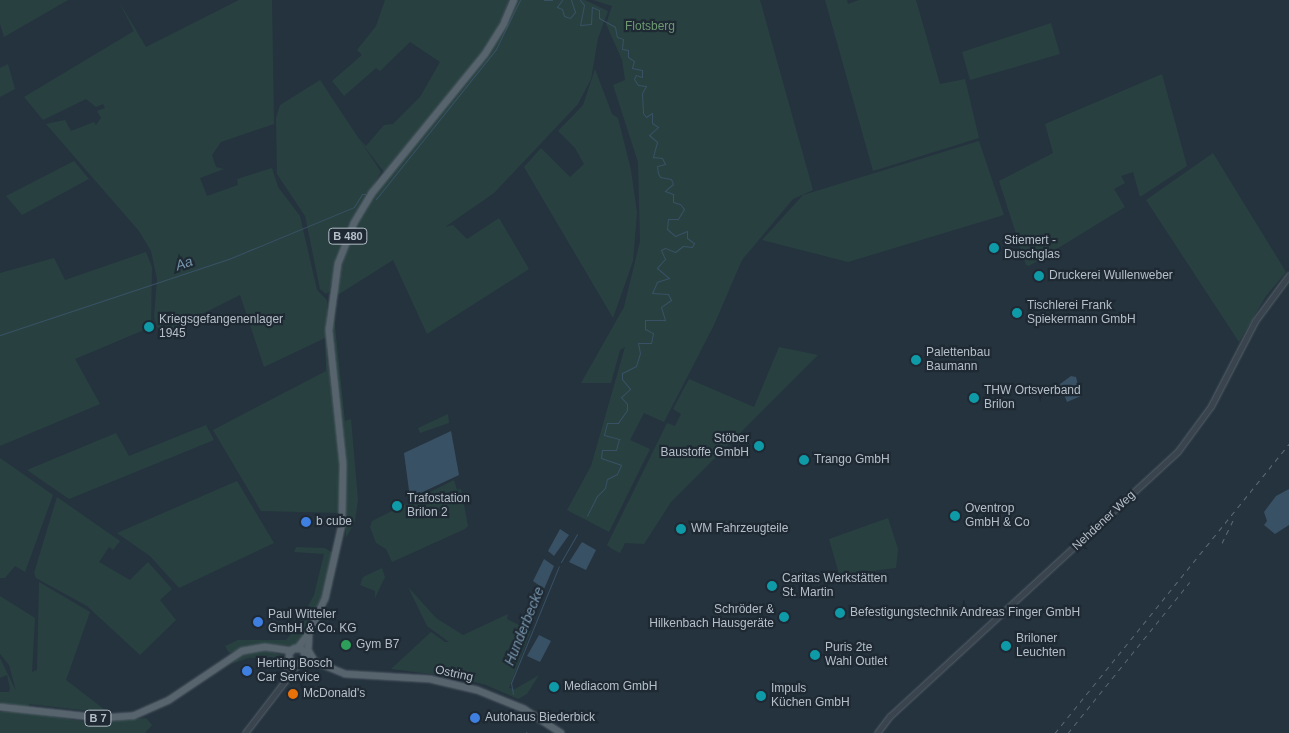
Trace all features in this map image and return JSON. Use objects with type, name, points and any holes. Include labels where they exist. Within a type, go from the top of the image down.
[{"type":"main road","name":"B 480","points":[[297,656],[327,593],[339,547],[344,481],[329,330],[333,285],[342,250],[372,193],[485,54],[504,23],[514,0]]},
{"type":"main road","points":[[310,632],[308,650],[318,665]]},
{"type":"main road","name":"B 7","points":[[0,708],[25,708],[101,718],[133,716],[169,700],[234,654],[252,648],[273,649],[297,656],[332,671]]},
{"type":"main road","name":"B 7","points":[[297,656],[332,671]]},
{"type":"main road","name":"Ostring","points":[[332,671],[430,680],[468,688],[524,709],[561,733]]},
{"type":"street","name":"Nehdener Weg","points":[[877,733],[890,716],[1178,452],[1211,406],[1255,321],[1289,275]]},
{"type":"street","points":[[245,733],[278,687],[297,656]]},
{"type":"green space","points":[[0,0],[68,0],[4,37],[0,24]]},
{"type":"green space","points":[[118,0],[146,47],[239,0],[272,0],[274,124],[221,142],[212,155],[216,167],[224,169],[200,178],[207,196],[238,185],[237,179],[272,168],[278,187],[300,216],[317,290],[327,300],[327,357],[341,464],[340,513],[261,511],[213,430],[326,371],[325,338],[264,367],[240,295],[160,335],[154,317],[157,279],[151,251],[139,231],[46,124],[65,120],[71,131],[94,122],[96,125],[101,118],[97,111],[105,108],[103,104],[96,107],[86,99],[43,120],[24,97],[134,31]]},
{"type":"green space","points":[[385,0],[509,0],[495,34],[477,59],[384,172],[358,138],[366,146],[384,125],[393,124],[420,97],[440,62],[410,42],[380,71],[376,68],[344,96],[332,81],[362,55],[357,50],[376,26]]},
{"type":"green space","points":[[515,0],[585,0],[608,11],[598,38],[591,79],[578,104],[494,193],[445,227],[453,225],[467,239],[499,218],[529,269],[427,334],[393,260],[336,296],[348,239],[343,238],[329,292],[326,294],[320,289],[305,216],[277,174],[276,118],[280,105],[320,80],[381,172],[373,186],[379,187],[466,81]]},
{"type":"green space","name":"Flotsberg","points":[[593,0],[760,0],[813,190],[793,199],[742,260],[714,325],[664,422],[644,413],[630,440],[650,449],[609,532],[567,510],[591,466],[625,347],[620,350],[611,383],[581,383],[624,307],[640,241],[638,162],[613,85],[625,80],[622,60],[606,24],[612,6]]},
{"type":"green space","points":[[825,0],[847,0],[848,4],[859,0],[916,0],[940,84],[965,79],[979,138],[873,171]]},
{"type":"green space","points":[[1051,23],[1060,54],[970,80],[962,52]]},
{"type":"green space","points":[[8,64],[15,89],[0,97],[0,68]]},
{"type":"green space","points":[[595,69],[612,114],[618,118],[631,170],[637,213],[633,261],[613,318],[524,167],[541,148],[570,177],[584,164],[575,148],[558,131],[583,105]]},
{"type":"green space","points":[[1162,74],[1187,166],[1140,197],[1133,172],[1121,176],[1125,183],[1114,189],[1125,207],[1029,266],[1026,265],[999,181],[1053,153],[1045,124]]},
{"type":"green space","points":[[979,141],[1004,215],[848,262],[762,240],[803,195]]},
{"type":"green space","points":[[1213,153],[1286,272],[1266,296],[1239,342],[1146,200]]},
{"type":"green space","points":[[74,161],[89,179],[22,215],[6,196]]},
{"type":"green space","points":[[146,252],[152,267],[151,327],[75,359],[100,404],[0,446],[0,273],[54,258],[65,280]]},
{"type":"green space","points":[[334,316],[345,421],[351,419],[358,500],[355,521],[346,538],[346,473],[331,327]]},
{"type":"green space","points":[[779,347],[818,355],[671,502],[644,544],[625,543],[620,553],[607,545],[667,423],[675,426],[681,414],[673,409],[689,379],[754,407]]},
{"type":"green space","points":[[448,414],[449,423],[420,433],[418,428]]},
{"type":"green space","points":[[206,425],[214,440],[69,499],[27,470],[116,433],[129,456]]},
{"type":"green space","points":[[0,458],[53,495],[25,572],[15,566],[5,578],[0,578]]},
{"type":"green space","points":[[454,480],[457,490],[461,489],[468,526],[392,562],[386,549],[376,543],[370,527],[372,521]]},
{"type":"green space","points":[[237,481],[274,543],[179,588],[150,556],[117,533]]},
{"type":"green space","points":[[57,497],[120,541],[113,550],[109,547],[99,562],[130,580],[148,562],[172,589],[160,600],[176,620],[140,655],[87,606],[36,578],[34,573]]},
{"type":"green space","points":[[888,518],[898,549],[896,568],[878,570],[841,581],[829,539]]},
{"type":"green space","points":[[296,547],[325,548],[334,554],[327,583],[306,634],[296,646],[263,644],[229,653],[225,646],[238,640],[286,640],[296,628],[314,595],[324,554],[294,552]]},
{"type":"green space","points":[[382,568],[385,577],[375,598],[375,591],[360,585],[363,577]]},
{"type":"green space","points":[[39,582],[90,612],[66,680],[109,713],[29,704],[29,713],[93,723],[146,718],[152,725],[145,733],[0,733],[0,712],[15,712],[14,704],[0,704],[0,692],[9,692],[10,689],[7,675],[0,678],[0,658],[16,691],[9,665],[0,654],[0,596],[35,618],[32,672],[37,670]]},
{"type":"green space","points":[[408,587],[436,618],[463,635],[508,614],[507,619],[531,631],[509,688],[515,689],[539,675],[527,694],[518,699],[486,685],[456,677],[391,669],[431,632],[445,642],[449,642],[427,626]]},
{"type":"green space","points":[[264,650],[285,656],[288,662],[285,669],[278,665],[278,660],[271,657],[248,658],[232,664],[241,654]]},
{"type":"water","points":[[1071,376],[1076,377],[1081,396],[1067,402],[1060,384]]},
{"type":"water","points":[[451,431],[459,475],[410,498],[404,453]]},
{"type":"water","points":[[1289,489],[1289,525],[1275,534],[1264,525],[1267,521],[1264,512],[1276,496]]},
{"type":"water","points":[[560,529],[569,535],[554,556],[548,551]]},
{"type":"water","points":[[582,542],[596,550],[586,570],[569,562]]},
{"type":"water","points":[[544,559],[554,566],[544,589],[533,581]]},
{"type":"water","points":[[539,635],[551,641],[540,662],[527,656]]},
{"type":"waterway","name":"Aa","points":[[376,199],[496,49],[520,0]]},
{"type":"waterway","name":"Hunderbecke","points":[[544,0],[552,0]]},
{"type":"waterway","name":"Hunderbecke","points":[[562,0],[557,7],[562,9],[564,16],[570,18],[575,12],[571,0]]},
{"type":"waterway","name":"Hunderbecke","points":[[580,0],[584,5],[580,25],[591,24],[592,7],[599,10],[599,18],[615,27],[617,37],[623,39],[622,49],[628,50],[628,57],[634,61],[632,68],[642,70],[642,77],[636,75],[634,79],[638,85],[646,86],[642,93],[643,113],[646,117],[652,113],[652,123],[658,127],[649,135],[657,142],[653,157],[662,158],[665,164],[657,166],[658,173],[660,177],[671,179],[673,184],[665,191],[673,194],[673,202],[680,204],[684,209],[678,219],[668,219],[667,229],[675,236],[687,231],[687,238],[694,243],[692,247],[683,246],[675,252],[665,248],[661,250],[665,259],[657,268],[669,278],[657,282],[652,293],[668,294],[671,300],[661,307],[665,320],[645,320],[645,329],[653,333],[651,343],[638,343],[640,353],[636,366],[622,373],[622,379],[630,389],[621,397],[627,404],[627,410],[618,423],[607,423],[604,435],[619,439],[616,450],[602,450],[601,458],[621,465],[617,474],[607,479],[605,488],[597,496],[587,516]]},
{"type":"waterway","name":"Aa","points":[[0,335],[231,258],[354,207],[362,194],[365,194]]},
{"type":"waterway","name":"Hunderbecke","points":[[561,562],[577,534]]},
{"type":"waterway","name":"Hunderbecke","points":[[513,694],[511,683],[559,566]]},
{"type":"railway","points":[[1055,733],[1289,444]]},
{"type":"railway","points":[[1222,543],[1235,516]]},
{"type":"railway","points":[[1068,733],[1190,582]]},
{"type":"place","name":"Stiemert - Duschglas","points":[[994,248]]},
{"type":"place","name":"Druckerei Wullenweber","points":[[1039,276]]},
{"type":"place","name":"Tischlerei Frank Spiekermann GmbH","points":[[1017,313]]},
{"type":"place","name":"Kriegsgefangenenlager 1945","points":[[149,327]]},
{"type":"place","name":"Palettenbau Baumann","points":[[916,360]]},
{"type":"place","name":"THW Ortsverband Brilon","points":[[974,398]]},
{"type":"place","name":"Stöber Baustoffe GmbH","points":[[759,446]]},
{"type":"place","name":"Trango GmbH","points":[[804,460]]},
{"type":"place","name":"Trafostation Brilon 2","points":[[397,506]]},
{"type":"place","name":"Oventrop GmbH & Co","points":[[955,516]]},
{"type":"place","name":"b cube","points":[[306,522]]},
{"type":"place","name":"WM Fahrzeugteile","points":[[681,529]]},
{"type":"place","name":"Caritas Werkstätten St. Martin","points":[[772,586]]},
{"type":"place","name":"Befestigungstechnik Andreas Finger GmbH","points":[[840,613]]},
{"type":"place","name":"Schröder & Hilkenbach Hausgeräte","points":[[784,617]]},
{"type":"place","name":"Paul Witteler GmbH & Co. KG","points":[[258,622]]},
{"type":"place","name":"Gym B7","points":[[346,645]]},
{"type":"place","name":"Briloner Leuchten","points":[[1006,646]]},
{"type":"place","name":"Puris 2te Wahl Outlet","points":[[815,655]]},
{"type":"place","name":"Herting Bosch Car Service","points":[[247,671]]},
{"type":"place","name":"Mediacom GmbH","points":[[554,687]]},
{"type":"place","name":"McDonald's","points":[[293,694]]},
{"type":"place","name":"Impuls Küchen GmbH","points":[[761,696]]},
{"type":"place","name":"Autohaus Biederbick","points":[[475,718]]}]
